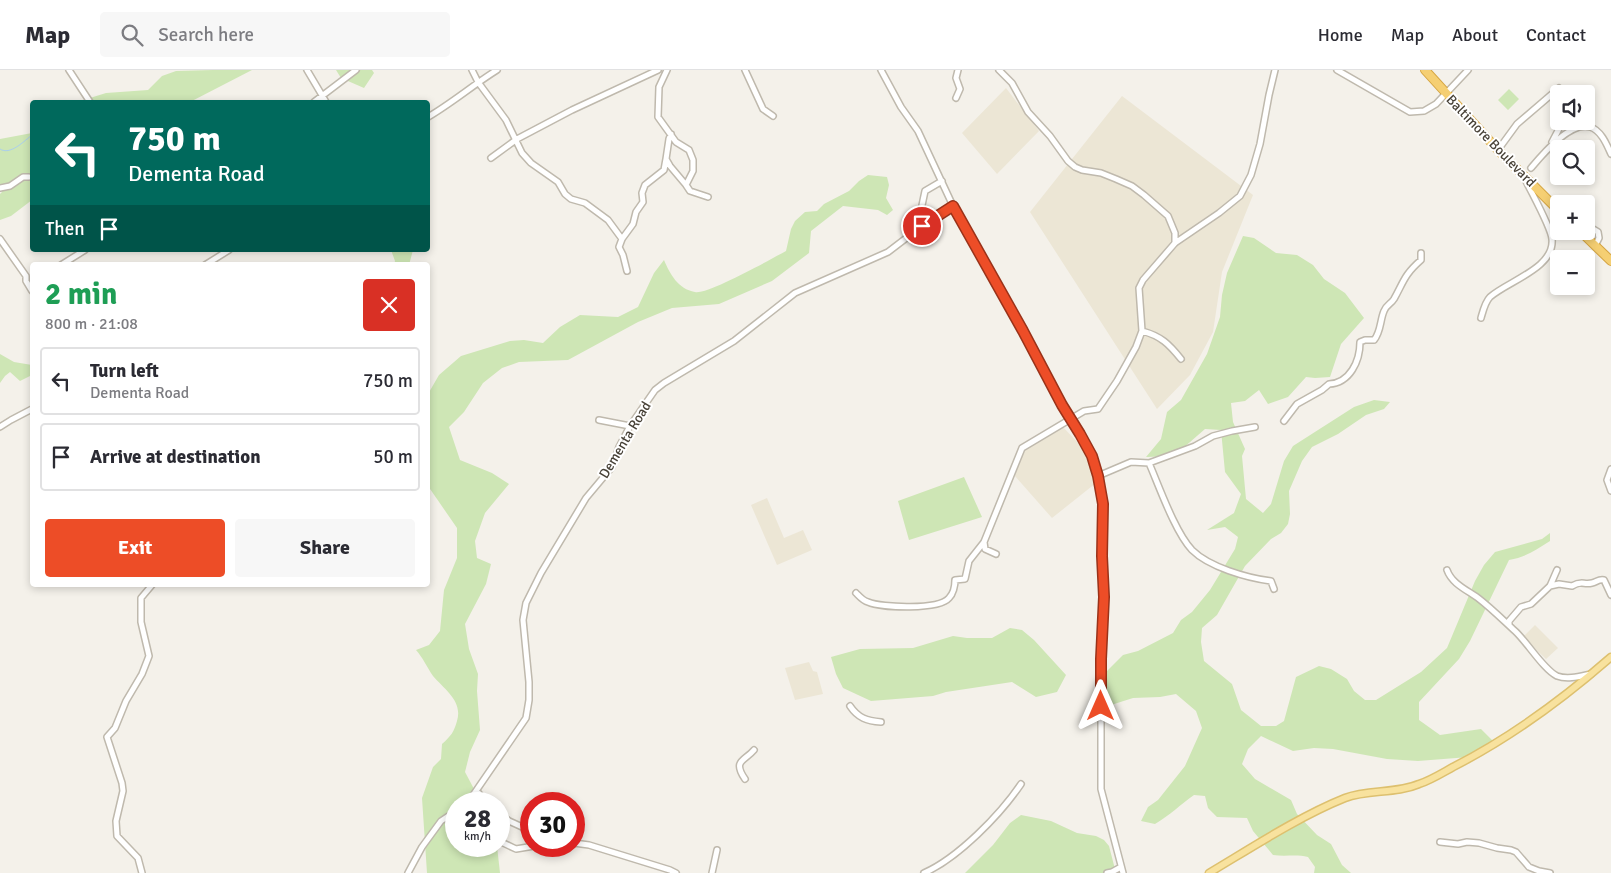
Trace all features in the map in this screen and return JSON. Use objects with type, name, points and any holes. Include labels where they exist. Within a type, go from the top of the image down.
[{"type":"highway","name":"Baltimore Boulevard","points":[[1425,70],[1444,93],[1550,202]]},
{"type":"highway","points":[[1590,240],[1611,261]]},
{"type":"main road","points":[[1209,873],[1279,832],[1347,798],[1419,784],[1468,759],[1511,733],[1592,674],[1611,657]]},
{"type":"street","points":[[69,70],[89,100]]},
{"type":"street","points":[[307,70],[325,100]]},
{"type":"street","points":[[317,100],[356,70]]},
{"type":"street","points":[[472,70],[478,82],[506,120],[522,154],[558,182],[565,194],[571,199],[594,208],[608,220],[622,240]]},
{"type":"street","points":[[430,116],[497,70]]},
{"type":"street","points":[[491,158],[517,140],[600,96],[658,70]]},
{"type":"street","points":[[667,70],[659,87],[658,117],[676,142],[689,150],[693,160],[693,172],[686,185]]},
{"type":"street","points":[[745,70],[763,110],[773,116]]},
{"type":"street","points":[[880,70],[901,106],[918,130],[953,206],[1070,420],[1092,456],[1103,504],[1102,556],[1104,597],[1101,659],[1101,789],[1123,873]]},
{"type":"street","points":[[956,98],[960,88],[956,78],[958,70]]},
{"type":"street","points":[[999,70],[1012,83],[1028,112],[1050,136],[1068,161],[1082,170],[1101,173],[1132,186],[1144,195],[1168,216],[1174,226],[1175,243]]},
{"type":"street","points":[[856,593],[866,602],[899,608],[938,604],[949,598],[955,588],[955,580],[965,579],[969,560],[984,542],[1022,448],[1084,411],[1098,409],[1117,381],[1136,347],[1142,331],[1139,288],[1143,280],[1175,243],[1240,196],[1251,175],[1260,144],[1275,70]]},
{"type":"street","points":[[1337,70],[1410,112],[1424,111],[1436,104],[1444,93],[1468,70]]},
{"type":"street","points":[[1498,150],[1517,124],[1550,95]]},
{"type":"street","points":[[1558,140],[1571,131],[1590,126],[1602,136],[1611,154]]},
{"type":"street","points":[[627,271],[619,247],[633,224],[636,212],[643,202],[642,193],[645,185],[664,170],[671,134]]},
{"type":"street","points":[[1531,168],[1550,145]]},
{"type":"street","points":[[666,158],[690,191],[708,197]]},
{"type":"street","points":[[1481,318],[1489,298],[1544,262],[1550,248],[1552,239],[1550,232],[1522,174]]},
{"type":"street","points":[[0,188],[10,186],[23,177],[29,177]]},
{"type":"street","points":[[922,226],[921,210],[925,191],[942,181]]},
{"type":"street","name":"Dementa Road","points":[[476,790],[526,718],[530,700],[523,620],[526,604],[541,573],[586,498],[612,467],[619,447],[630,426],[655,390],[664,382],[734,341],[795,293],[888,252],[922,226],[953,206]]},
{"type":"street","points":[[1595,230],[1598,232],[1599,238],[1595,246]]},
{"type":"street","points":[[0,240],[26,276],[26,281],[30,288]]},
{"type":"street","points":[[67,262],[82,252]]},
{"type":"street","points":[[210,262],[226,252]]},
{"type":"street","points":[[1284,421],[1297,404],[1329,384],[1336,384],[1347,376],[1359,359],[1360,342],[1374,340],[1379,335],[1381,318],[1385,307],[1393,300],[1408,272],[1421,260],[1422,253]]},
{"type":"street","points":[[26,281],[30,279]]},
{"type":"street","points":[[1142,331],[1158,336],[1172,348],[1181,360]]},
{"type":"street","points":[[0,427],[30,410]]},
{"type":"street","points":[[599,420],[630,426]]},
{"type":"street","points":[[1098,476],[1131,462],[1149,463],[1195,446],[1213,436],[1255,427]]},
{"type":"street","points":[[1149,463],[1172,514],[1192,549],[1208,562],[1271,581],[1274,589]]},
{"type":"street","points":[[1611,469],[1607,480],[1611,491]]},
{"type":"street","points":[[984,542],[985,549],[996,554]]},
{"type":"street","points":[[1447,570],[1449,576],[1456,583],[1478,598],[1522,637],[1529,648],[1556,675],[1566,678],[1592,674]]},
{"type":"street","points":[[1509,625],[1509,622],[1521,607],[1531,604],[1550,586],[1557,570]]},
{"type":"street","points":[[1550,586],[1559,584],[1572,586],[1579,582],[1589,584],[1604,580],[1611,595]]},
{"type":"street","points":[[142,873],[138,858],[117,836],[116,821],[123,792],[121,775],[107,736],[115,728],[126,701],[142,674],[149,656],[141,622],[141,598],[150,587]]},
{"type":"street","points":[[850,706],[856,715],[867,720],[881,722]]},
{"type":"street","points":[[745,779],[741,774],[740,763],[742,759],[754,750]]},
{"type":"street","points":[[924,873],[939,866],[972,839],[1012,798],[1021,784]]},
{"type":"street","points":[[408,873],[422,847],[441,821],[445,819]]},
{"type":"street","points":[[1440,842],[1458,844],[1467,842],[1479,843],[1512,850],[1529,867],[1539,872],[1550,873]]},
{"type":"street","points":[[585,844],[676,873]]},
{"type":"street","points":[[712,873],[717,850]]},
{"type":"street","points":[[1107,873],[1120,867]]},
{"type":"shaded area","points":[[1006,88],[1039,131],[997,174],[962,133]]},
{"type":"shaded area","points":[[1122,96],[1253,195],[1222,272],[1213,332],[1190,375],[1157,409],[1030,212]]},
{"type":"shaded area","points":[[1061,425],[1083,448],[1096,483],[1052,518],[1014,475],[1022,450]]},
{"type":"shaded area","points":[[767,498],[784,538],[803,530],[812,550],[777,565],[751,505]]},
{"type":"shaded area","points":[[1535,625],[1558,648],[1546,659],[1523,637]]},
{"type":"shaded area","points":[[809,662],[813,671],[817,672],[823,694],[795,700],[785,668]]},
{"type":"green space","points":[[252,70],[194,100],[83,100],[106,93],[148,90],[162,76],[176,71]]},
{"type":"green space","points":[[336,70],[372,70],[374,73],[364,88],[341,78]]},
{"type":"green space","points":[[1509,89],[1519,99],[1508,110],[1498,100]]},
{"type":"green space","points":[[30,133],[30,202],[11,216],[0,220],[0,194],[2,192],[0,185],[0,139]]},
{"type":"green space","points":[[868,175],[887,177],[889,185],[886,198],[893,210],[887,215],[878,210],[843,206],[811,231],[809,253],[772,281],[719,304],[672,308],[638,322],[568,360],[519,362],[502,368],[483,383],[464,412],[449,427],[460,460],[492,473],[509,484],[485,513],[475,541],[477,558],[491,564],[486,584],[465,624],[469,649],[478,674],[477,691],[480,730],[470,752],[465,772],[476,792],[445,792],[445,857],[498,857],[500,873],[427,873],[422,798],[433,767],[441,759],[442,744],[453,731],[458,714],[452,696],[433,676],[416,650],[429,645],[440,631],[444,590],[457,558],[457,528],[430,489],[430,391],[439,375],[461,356],[510,341],[524,340],[543,343],[560,327],[580,315],[618,317],[638,307],[654,273],[664,260],[675,280],[684,288],[695,292],[712,288],[786,251],[791,229],[795,221],[805,212],[817,211],[824,204],[849,191]]},
{"type":"green space","points":[[1243,236],[1254,238],[1276,253],[1297,255],[1313,265],[1324,279],[1345,293],[1364,318],[1341,344],[1330,377],[1306,377],[1288,397],[1268,404],[1259,390],[1245,401],[1231,403],[1233,422],[1245,449],[1242,456],[1246,499],[1263,513],[1271,504],[1284,461],[1293,446],[1354,407],[1374,400],[1390,402],[1384,409],[1366,415],[1338,434],[1312,447],[1302,461],[1289,491],[1290,514],[1288,524],[1281,533],[1271,539],[1245,566],[1217,615],[1202,628],[1201,642],[1204,661],[1232,684],[1241,710],[1261,726],[1276,726],[1284,721],[1296,677],[1319,666],[1331,669],[1347,679],[1354,691],[1365,700],[1376,700],[1421,672],[1447,648],[1475,581],[1484,565],[1495,552],[1542,539],[1550,533],[1550,541],[1526,555],[1509,560],[1470,641],[1459,659],[1419,702],[1419,720],[1440,735],[1481,729],[1494,742],[1469,757],[1418,761],[1387,759],[1333,749],[1314,748],[1293,751],[1261,736],[1248,749],[1242,764],[1255,779],[1291,800],[1297,814],[1317,835],[1331,844],[1342,865],[1351,873],[1314,873],[1315,867],[1308,857],[1273,855],[1253,831],[1247,818],[1217,817],[1208,808],[1205,796],[1194,795],[1155,824],[1141,821],[1148,807],[1158,800],[1185,766],[1202,728],[1196,711],[1176,694],[1160,697],[1133,698],[1111,705],[1099,700],[1100,678],[1123,655],[1138,651],[1173,633],[1181,620],[1192,612],[1210,590],[1235,549],[1238,537],[1225,527],[1207,530],[1234,513],[1241,494],[1225,472],[1221,430],[1205,429],[1174,456],[1146,457],[1161,439],[1167,412],[1181,400],[1207,354],[1220,317],[1227,273]]},
{"type":"green space","points":[[392,252],[412,252],[410,262],[395,261]]},
{"type":"green space","points":[[0,354],[14,362],[30,365],[30,376],[20,381],[10,372],[0,383]]},
{"type":"green space","points":[[964,477],[982,517],[909,540],[898,501]]},
{"type":"green space","points":[[1010,628],[1022,630],[1034,640],[1066,675],[1057,692],[1036,697],[1012,682],[946,692],[933,696],[871,701],[843,688],[831,657],[860,649],[913,648],[953,636],[992,638]]},
{"type":"green space","points":[[1021,815],[1051,821],[1077,833],[1096,836],[1104,840],[1109,846],[1116,873],[965,873],[993,845],[1010,823]]},
{"type":"waterway","points":[[0,149],[8,151],[30,137]]},
{"type":"route","points":[[922,226],[953,206],[1070,420],[1092,456],[1103,504],[1102,556],[1104,597],[1101,706]]}]
